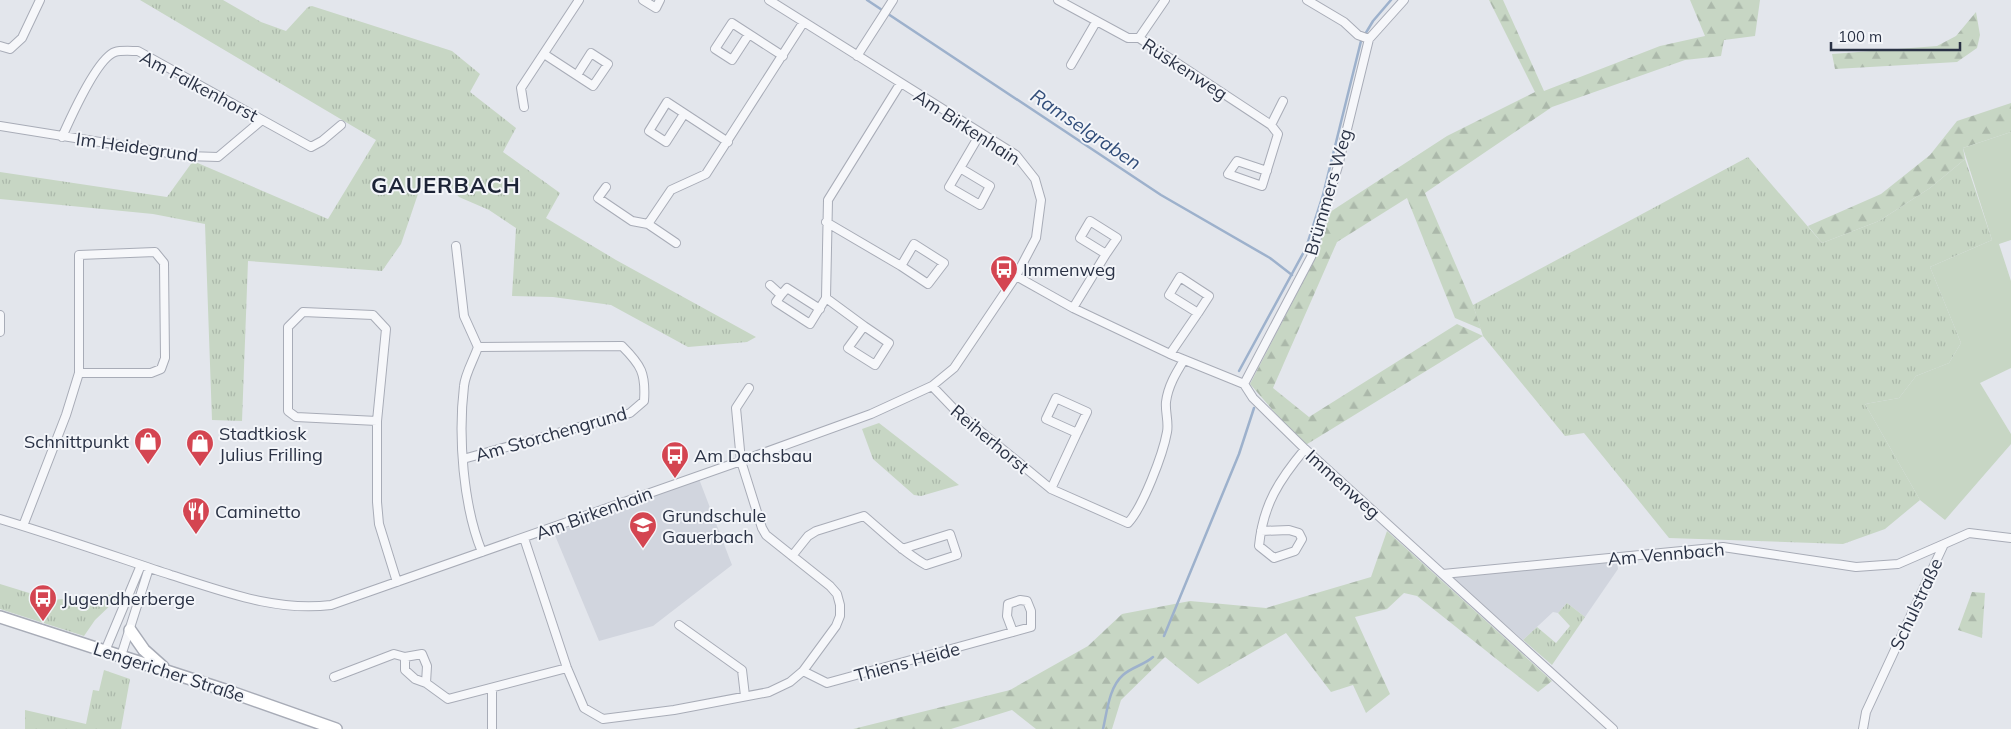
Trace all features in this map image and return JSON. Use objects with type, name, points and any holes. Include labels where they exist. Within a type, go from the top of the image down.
[{"type":"main road","name":"Lengericher Straße","points":[[0,617],[171,672],[336,729]]},
{"type":"main road","points":[[130,630],[149,655],[171,672]]},
{"type":"street","points":[[0,46],[10,49],[22,38],[40,0]]},
{"type":"street","points":[[524,107],[522,88],[579,0]]},
{"type":"street","points":[[643,0],[656,8],[660,0]]},
{"type":"street","name":"Am Birkenhain","points":[[0,519],[229,594],[282,606],[306,608],[331,605],[871,414],[932,386],[954,368],[1016,276],[1036,238],[1041,200],[1035,180],[1016,155],[900,84],[769,0]]},
{"type":"street","points":[[857,56],[893,0]]},
{"type":"street","name":"Rüskenweg","points":[[1058,0],[1128,38],[1139,38],[1271,125]]},
{"type":"street","points":[[1139,38],[1164,0]]},
{"type":"street","points":[[1309,0],[1368,39]]},
{"type":"street","name":"Brümmers Weg","points":[[1244,384],[1311,257],[1338,166],[1368,39],[1404,0]]},
{"type":"street","points":[[1071,65],[1096,22]]},
{"type":"street","points":[[749,34],[732,60],[715,50],[732,23],[749,34],[783,56]]},
{"type":"street","points":[[648,224],[670,190],[706,174],[803,23]]},
{"type":"street","name":"Am Falkenhorst","points":[[62,136],[84,90],[108,56],[116,52],[138,51],[311,147],[322,141],[341,125]]},
{"type":"street","points":[[544,54],[577,75]]},
{"type":"street","points":[[820,310],[787,288],[776,302],[810,324],[820,310],[826,298],[826,222],[828,200],[900,84]]},
{"type":"street","points":[[1267,171],[1237,161],[1228,174],[1262,186],[1267,171],[1278,134],[1271,125],[1283,101]]},
{"type":"street","points":[[684,114],[666,142],[649,130],[667,102],[728,142]]},
{"type":"street","name":"Im Heidegrund","points":[[0,126],[187,156],[218,157],[262,120]]},
{"type":"street","points":[[960,168],[990,186],[980,205],[949,187],[960,168],[980,134]]},
{"type":"street","points":[[606,187],[598,198],[632,221],[648,224],[676,243]]},
{"type":"street","points":[[1073,308],[1117,238],[1090,221],[1080,238],[1106,254]]},
{"type":"street","points":[[826,222],[928,284],[944,263],[914,244],[901,266]]},
{"type":"street","points":[[456,246],[464,316],[478,347]]},
{"type":"street","points":[[23,526],[66,415],[79,373],[79,255],[155,252],[164,263],[165,358],[161,369],[151,373],[79,373]]},
{"type":"street","points":[[1016,276],[1073,308],[1170,354],[1244,384]]},
{"type":"street","points":[[1170,354],[1198,314],[1209,296],[1180,277],[1169,295],[1198,314]]},
{"type":"street","points":[[770,285],[781,295]]},
{"type":"street","points":[[826,298],[889,343],[875,365],[848,348],[864,326]]},
{"type":"street","points":[[378,421],[296,417],[288,411],[288,327],[303,312],[373,315],[386,329],[378,421],[378,509],[379,524],[397,582]]},
{"type":"street","points":[[0,315],[0,332]]},
{"type":"street","name":"Am Storchengrund","points":[[463,459],[630,413],[644,401],[645,381],[638,362],[622,346],[478,347],[464,385],[463,459],[471,515],[482,552]]},
{"type":"street","name":"Reiherhorst","points":[[932,386],[956,411],[1051,489],[1128,523],[1134,516],[1149,483],[1167,432],[1166,401],[1171,382],[1184,360]]},
{"type":"street","name":"Immenweg","points":[[1244,384],[1253,398],[1305,449],[1613,729]]},
{"type":"street","points":[[524,538],[567,668],[584,708],[603,719],[674,710],[769,692],[790,682],[803,671],[836,626],[840,616],[840,605],[837,594],[830,586],[766,536],[741,461],[736,408],[749,388]]},
{"type":"street","points":[[1051,489],[1077,434],[1087,412],[1056,398],[1046,419],[1077,434]]},
{"type":"street","points":[[1261,531],[1289,530],[1299,533],[1302,539],[1295,551],[1274,558],[1259,546],[1261,524],[1282,477],[1305,449]]},
{"type":"street","points":[[792,556],[808,536],[816,531],[864,516],[902,549],[926,566],[957,555],[950,534],[902,549]]},
{"type":"street","name":"Schulstraße","points":[[1863,729],[1866,712],[1944,544],[1969,533],[2011,538]]},
{"type":"street","name":"Am Vennbach","points":[[1443,574],[1723,547],[1856,567],[1873,566],[1898,564],[1944,544]]},
{"type":"street","points":[[105,651],[141,565]]},
{"type":"street","points":[[120,656],[149,568]]},
{"type":"street","points":[[678,625],[742,670],[745,696]]},
{"type":"street","name":"Thiens Heide","points":[[803,671],[827,683],[1013,632]]},
{"type":"street","points":[[334,677],[394,654],[405,657],[422,654],[427,666],[426,683]]},
{"type":"street","points":[[405,657],[405,670],[414,679],[426,683],[448,699],[567,668]]},
{"type":"street","points":[[492,688],[492,729]]},
{"type":"shaded area","name":"Grundschule Gauerbach","points":[[699,479],[732,565],[653,626],[599,641],[554,533]]},
{"type":"shaded area","points":[[1617,562],[1618,569],[1585,617],[1567,603],[1558,613],[1553,612],[1523,640],[1450,577]]},
{"type":"green space","points":[[140,0],[223,0],[261,22],[286,31],[308,7],[312,6],[452,51],[480,74],[470,92],[516,128],[503,152],[560,193],[546,218],[616,260],[756,337],[747,342],[688,347],[611,305],[553,297],[512,296],[516,228],[489,210],[459,197],[448,184],[420,188],[401,244],[382,271],[248,261],[242,421],[212,420],[205,224],[153,214],[0,199],[0,172],[167,197],[193,161],[328,219],[376,140]]},
{"type":"green space","points":[[1489,0],[1503,0],[1544,91],[1660,46],[1705,36],[1690,0],[1760,0],[1755,36],[1724,40],[1721,56],[1685,60],[1552,107],[1425,193],[1473,305],[1481,329],[1455,318],[1407,198],[1337,242],[1273,388],[1309,417],[1457,324],[1483,336],[1304,446],[1250,384],[1316,257],[1330,212],[1447,136],[1535,92]]},
{"type":"green space","points":[[1976,12],[1980,35],[1977,48],[1957,62],[1835,69],[1832,54],[1937,46],[1956,36]]},
{"type":"green space","points":[[2011,103],[2011,132],[1963,148],[1965,159],[1930,188],[1879,221],[1822,243],[1808,226],[1881,194],[1930,155],[1957,121]]},
{"type":"green space","points":[[2011,132],[2011,240],[1999,244],[2011,281],[2011,368],[1980,383],[2011,434],[2011,444],[1945,520],[1920,500],[1865,404],[1899,398],[1916,376],[1949,363],[1961,343],[1930,267],[1992,240],[1963,148]]},
{"type":"green space","points":[[1748,157],[1822,243],[1879,221],[1930,188],[1965,159],[1992,240],[1930,267],[1961,343],[1949,363],[1916,376],[1899,398],[1865,404],[1920,500],[1885,529],[1843,544],[1669,538],[1584,433],[1565,436],[1483,336],[1473,305]]},
{"type":"green space","points":[[879,423],[959,485],[921,496],[914,495],[873,459],[862,429]]},
{"type":"green space","points":[[1387,531],[1552,681],[1538,692],[1417,596],[1404,593],[1387,609],[1355,617],[1390,694],[1366,713],[1353,685],[1331,692],[1286,633],[1198,684],[1165,657],[1121,700],[1112,729],[1036,729],[1012,710],[951,729],[853,729],[1010,690],[1088,646],[1122,614],[1190,601],[1266,608],[1371,577]]},
{"type":"green space","points":[[0,584],[52,600],[118,594],[116,600],[95,620],[84,636],[0,609]]},
{"type":"green space","points":[[1972,592],[1985,593],[1982,638],[1958,630]]},
{"type":"green space","points":[[1567,603],[1585,617],[1552,665],[1523,640],[1537,627],[1556,643],[1570,626],[1558,613]]},
{"type":"green space","points":[[104,670],[130,679],[121,729],[25,729],[25,710],[86,724],[93,690],[99,691]]},
{"type":"waterway","name":"Ramselgraben","points":[[867,0],[1161,195],[1270,258],[1292,275]]},
{"type":"waterway","points":[[1239,371],[1306,248],[1323,195],[1361,41],[1373,21],[1391,0]]},
{"type":"waterway","points":[[1164,636],[1239,454],[1254,408]]},
{"type":"waterway","points":[[1103,729],[1109,700],[1118,680],[1127,672],[1153,657]]},
{"type":"place","name":"Immenweg","points":[[1004,293]]},
{"type":"place","name":"Schnittpunkt","points":[[148,465]]},
{"type":"place","name":"Stadtkiosk Julius Frilling","points":[[200,467]]},
{"type":"place","name":"Am Dachsbau","points":[[675,479]]},
{"type":"place","name":"Caminetto","points":[[196,535]]},
{"type":"place","name":"Grundschule Gauerbach","points":[[643,549]]},
{"type":"place","name":"Jugendherberge","points":[[43,622]]},
{"type":"district","name":"GAUERBACH","points":[[446,185]]}]
